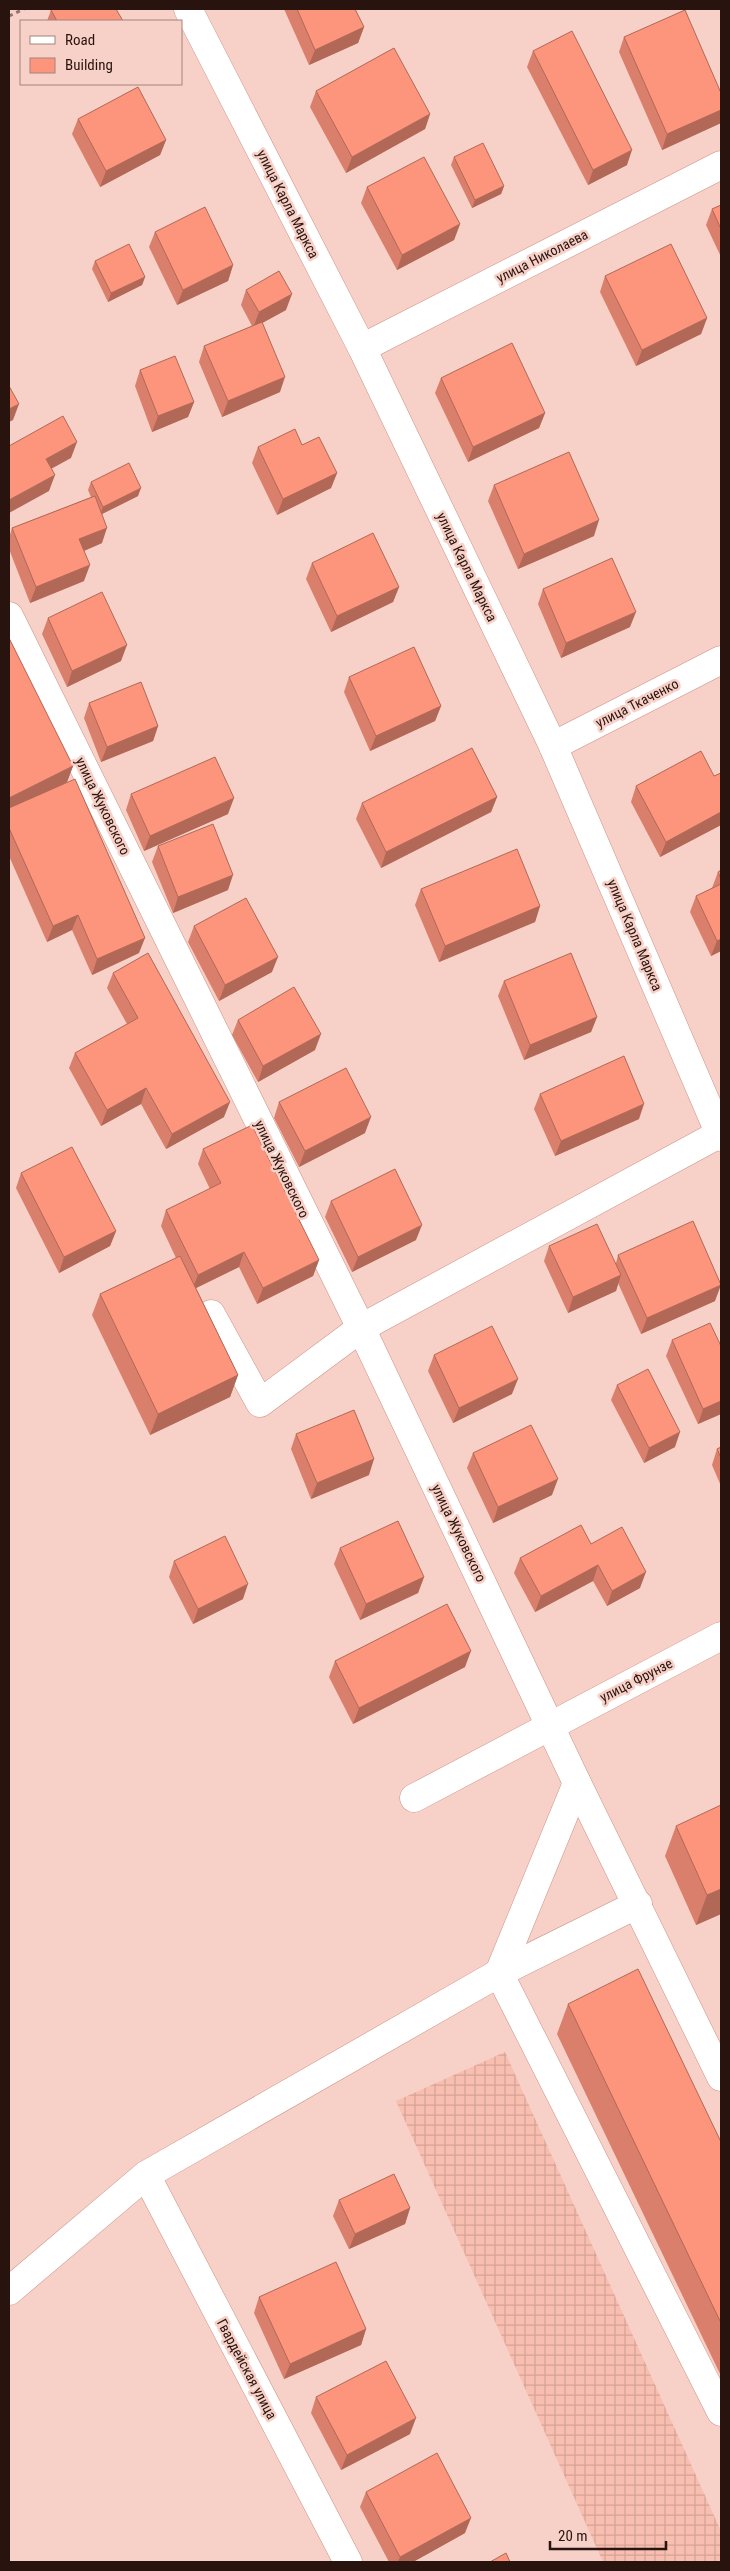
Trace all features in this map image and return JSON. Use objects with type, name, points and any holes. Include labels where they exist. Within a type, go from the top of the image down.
[{"type":"street","name":"улица Карла Маркса","points":[[188,9],[362,348],[553,746],[721,1135]]},
{"type":"street","name":"улица Николаева","points":[[362,348],[721,165]]},
{"type":"street","name":"улица Жуковского","points":[[9,616],[361,1328],[551,1724],[577,1783],[638,1904],[721,2077]]},
{"type":"street","name":"улица Ткаченко","points":[[553,746],[721,660]]},
{"type":"street","points":[[211,1314],[260,1403],[361,1328],[721,1135]]},
{"type":"street","name":"улица Фрунзе","points":[[414,1798],[551,1724],[721,1636]]},
{"type":"street","points":[[577,1783],[499,1973],[721,2412]]},
{"type":"street","points":[[9,2291],[146,2175],[499,1973],[638,1904]]},
{"type":"street","name":"Гвардейская улица","points":[[146,2175],[348,2562]]},
{"type":"path","points":[[9,16],[24,9]]},
{"type":"shaded area","points":[[505,2052],[721,2531],[721,2562],[603,2562],[396,2101]]},
{"type":"building","points":[[116,9],[122,20],[56,20],[51,10]]},
{"type":"building","points":[[297,9],[355,9],[364,27],[315,50]]},
{"type":"building","points":[[685,10],[721,93],[721,110],[667,134],[624,37]]},
{"type":"building","points":[[572,31],[632,150],[593,170],[533,51]]},
{"type":"building","points":[[394,48],[430,114],[352,157],[316,91]]},
{"type":"building","points":[[138,87],[166,140],[106,171],[78,119]]},
{"type":"building","points":[[483,143],[504,186],[475,200],[454,157]]},
{"type":"building","points":[[424,157],[460,224],[402,255],[367,187]]},
{"type":"building","points":[[721,205],[721,229],[712,209]]},
{"type":"building","points":[[205,207],[233,265],[183,290],[155,232]]},
{"type":"building","points":[[129,244],[145,277],[111,293],[95,261]]},
{"type":"building","points":[[671,244],[707,318],[642,350],[605,276]]},
{"type":"building","points":[[279,271],[292,294],[259,312],[246,290]]},
{"type":"building","points":[[262,322],[285,377],[228,401],[204,346]]},
{"type":"building","points":[[512,343],[545,413],[473,447],[441,378]]},
{"type":"building","points":[[175,356],[194,402],[158,416],[140,370]]},
{"type":"building","points":[[9,386],[19,404],[9,409]]},
{"type":"building","points":[[63,416],[77,442],[46,459],[55,475],[9,500],[9,446]]},
{"type":"building","points":[[295,429],[302,445],[319,437],[337,473],[283,499],[258,447]]},
{"type":"building","points":[[569,452],[599,520],[524,554],[494,485]]},
{"type":"building","points":[[129,463],[141,488],[103,507],[91,482]]},
{"type":"building","points":[[95,496],[107,528],[79,539],[90,565],[36,587],[12,528]]},
{"type":"building","points":[[373,533],[399,587],[337,616],[312,563]]},
{"type":"building","points":[[612,558],[636,612],[566,643],[543,589]]},
{"type":"building","points":[[102,592],[127,645],[72,671],[48,618]]},
{"type":"building","points":[[9,638],[73,766],[9,798]]},
{"type":"building","points":[[414,647],[441,706],[376,736],[349,677]]},
{"type":"building","points":[[141,682],[158,726],[107,747],[89,703]]},
{"type":"building","points":[[472,748],[497,797],[386,852],[362,803]]},
{"type":"building","points":[[701,751],[714,776],[721,773],[721,812],[666,842],[636,786]]},
{"type":"building","points":[[215,757],[234,798],[150,836],[131,794]]},
{"type":"building","points":[[75,779],[145,938],[97,959],[78,915],[53,926],[9,828],[9,808]]},
{"type":"building","points":[[213,824],[233,875],[178,897],[158,846]]},
{"type":"building","points":[[517,849],[540,906],[445,946],[421,889]]},
{"type":"building","points":[[721,884],[721,939],[717,941],[696,896]]},
{"type":"building","points":[[246,898],[278,957],[225,985],[194,926]]},
{"type":"building","points":[[148,953],[230,1102],[172,1134],[146,1088],[107,1110],[75,1053],[138,1018],[113,973]]},
{"type":"building","points":[[571,953],[597,1017],[530,1045],[504,981]]},
{"type":"building","points":[[294,987],[321,1034],[263,1066],[238,1020]]},
{"type":"building","points":[[624,1056],[644,1104],[561,1141],[540,1094]]},
{"type":"building","points":[[346,1068],[371,1117],[305,1151],[279,1102]]},
{"type":"building","points":[[252,1125],[319,1260],[263,1288],[244,1252],[198,1275],[166,1210],[221,1183],[203,1149]]},
{"type":"building","points":[[72,1147],[116,1231],[64,1257],[21,1173]]},
{"type":"building","points":[[395,1169],[422,1225],[358,1257],[331,1201]]},
{"type":"building","points":[[693,1221],[721,1285],[647,1318],[618,1255]]},
{"type":"building","points":[[597,1224],[621,1275],[573,1297],[549,1246]]},
{"type":"building","points":[[180,1256],[238,1375],[158,1414],[100,1294]]},
{"type":"building","points":[[710,1323],[721,1346],[721,1401],[703,1409],[672,1340]]},
{"type":"building","points":[[492,1326],[518,1379],[459,1408],[434,1355]]},
{"type":"building","points":[[648,1369],[680,1432],[649,1448],[617,1385]]},
{"type":"building","points":[[354,1410],[374,1459],[317,1483],[296,1434]]},
{"type":"building","points":[[531,1425],[558,1479],[498,1507],[473,1453]]},
{"type":"building","points":[[721,1447],[721,1458],[717,1449]]},
{"type":"building","points":[[398,1521],[424,1577],[366,1604],[340,1548]]},
{"type":"building","points":[[581,1525],[591,1544],[622,1527],[646,1572],[612,1591],[598,1565],[541,1596],[520,1558]]},
{"type":"building","points":[[225,1536],[248,1584],[198,1609],[174,1561]]},
{"type":"building","points":[[447,1604],[471,1651],[359,1708],[335,1661]]},
{"type":"building","points":[[721,1805],[721,1889],[707,1895],[676,1826]]},
{"type":"building","points":[[638,1969],[721,2142],[721,2323],[568,2004]]},
{"type":"building","points":[[394,2174],[410,2208],[355,2234],[339,2200]]},
{"type":"building","points":[[336,2262],[366,2329],[290,2364],[259,2297]]},
{"type":"building","points":[[386,2361],[416,2418],[347,2455],[316,2397]]},
{"type":"building","points":[[437,2453],[471,2518],[400,2557],[366,2492]]},
{"type":"building","points":[[506,2553],[510,2562],[490,2562]]}]
